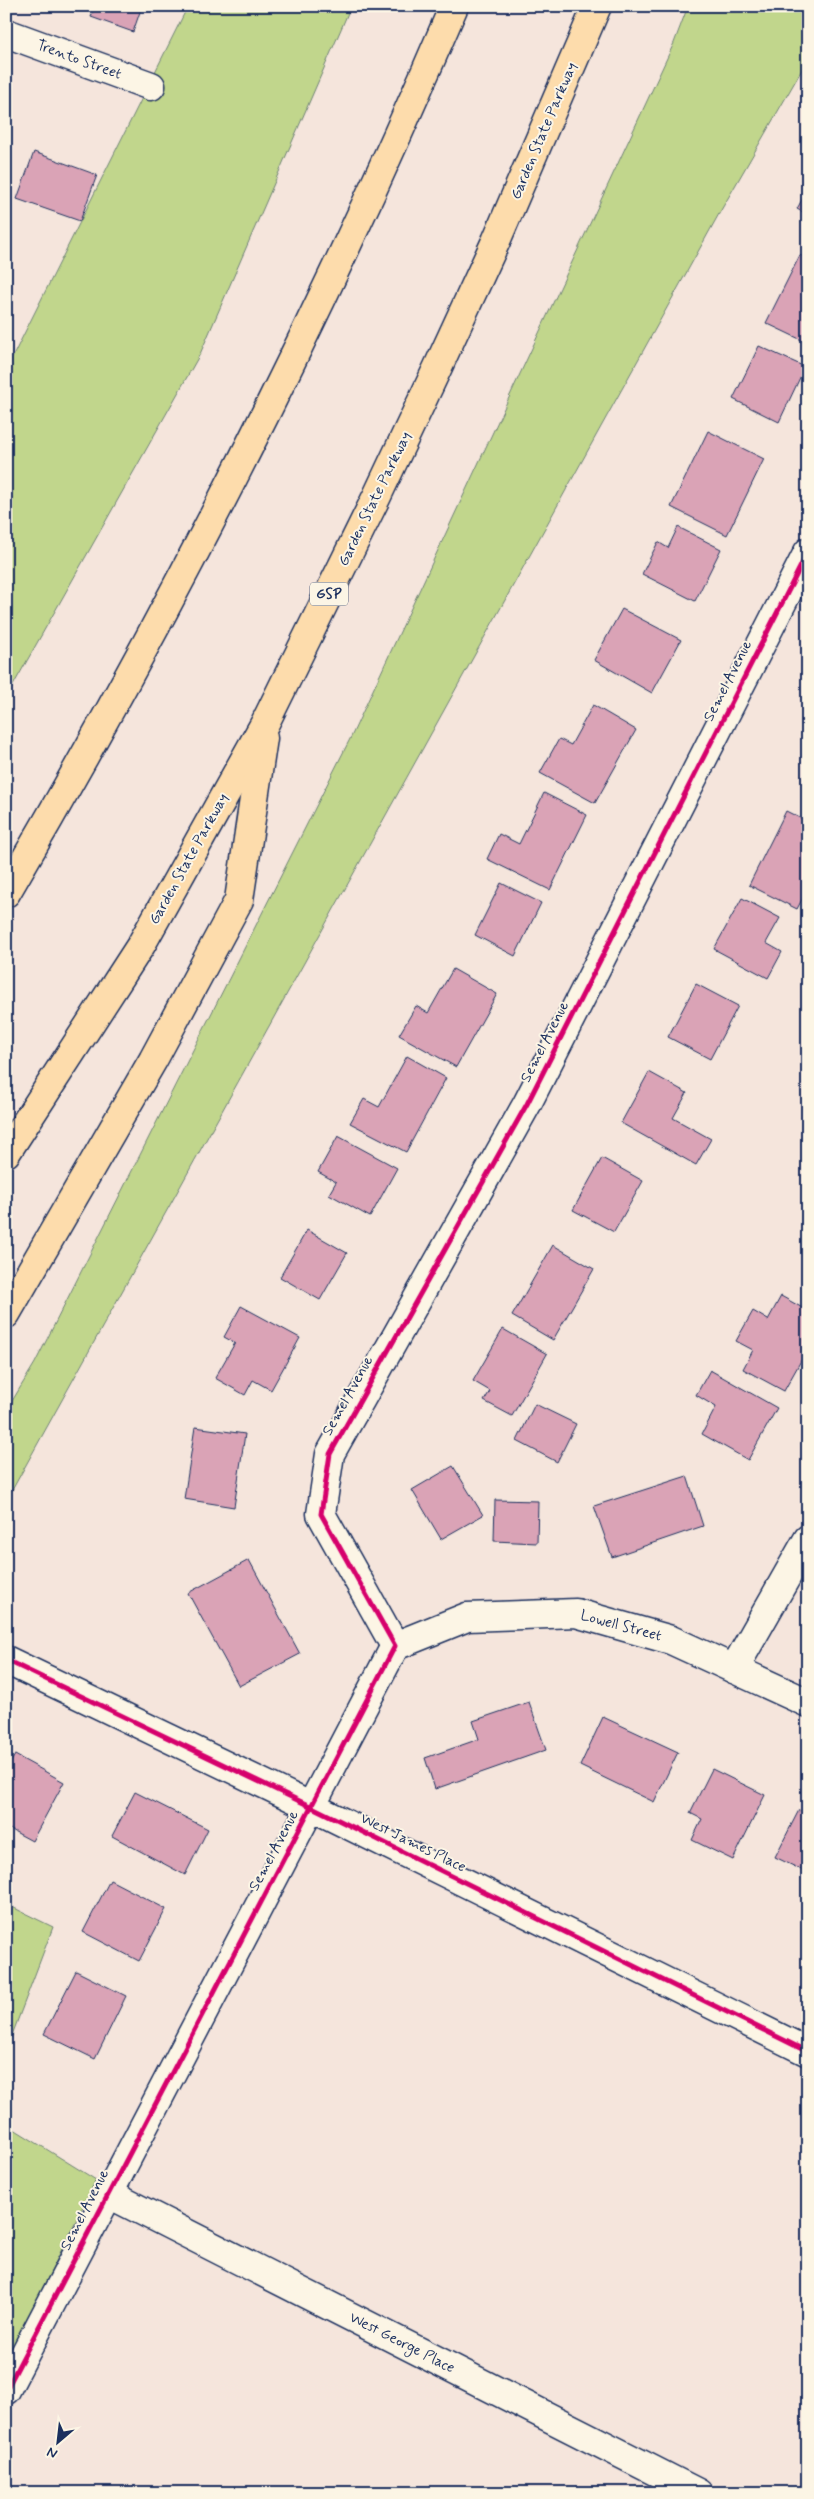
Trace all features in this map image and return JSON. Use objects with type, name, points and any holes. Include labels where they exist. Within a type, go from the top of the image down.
[{"type":"highway","points":[[6,893],[163,614],[228,487],[292,359],[414,101],[454,6]]},
{"type":"highway","name":"Garden State Parkway","points":[[6,1153],[141,945],[265,723],[377,496],[437,369],[496,241],[598,6]]},
{"type":"highway","points":[[6,1314],[153,1060],[239,900],[265,723]]},
{"type":"street","name":"Trento Street","points":[[6,33],[151,86]]},
{"type":"street","name":"Semel Avenue","points":[[6,2390],[107,2193],[312,1807],[395,1646],[321,1514],[330,1454],[527,1104],[808,552]]},
{"type":"street","points":[[734,1669],[808,1539]]},
{"type":"street","name":"Lowell Street","points":[[395,1646],[468,1617],[576,1612],[671,1640],[808,1703]]},
{"type":"street","name":"West James Place","points":[[6,1660],[312,1807],[808,2052]]},
{"type":"street","name":"West George Place","points":[[107,2193],[698,2493]]},
{"type":"green space","points":[[188,6],[351,6],[200,354],[6,698],[6,370]]},
{"type":"green space","points":[[688,6],[808,6],[808,59],[720,212],[6,1501],[6,1411],[35,1363],[352,735],[674,43]]},
{"type":"green space","points":[[6,1904],[53,1927],[6,2051]]},
{"type":"green space","points":[[6,2124],[96,2180],[6,2363]]},
{"type":"building","points":[[95,6],[142,6],[133,32],[91,17]]},
{"type":"building","points":[[34,152],[97,175],[80,221],[17,199]]},
{"type":"building","points":[[808,188],[808,215],[797,209]]},
{"type":"building","points":[[800,255],[808,259],[808,343],[766,323]]},
{"type":"building","points":[[759,346],[805,367],[779,422],[733,399]]},
{"type":"building","points":[[708,431],[764,459],[727,535],[671,507]]},
{"type":"building","points":[[678,527],[721,549],[695,601],[642,574],[658,542],[668,548]]},
{"type":"building","points":[[622,609],[681,640],[652,693],[594,660]]},
{"type":"building","points":[[593,705],[636,730],[595,803],[540,773],[559,739],[571,745]]},
{"type":"building","points":[[544,793],[587,815],[550,890],[487,859],[499,834],[519,844]]},
{"type":"building","points":[[786,811],[808,822],[808,888],[797,909],[749,885]]},
{"type":"building","points":[[501,883],[541,903],[515,956],[475,935]]},
{"type":"building","points":[[742,898],[780,918],[766,943],[782,952],[768,978],[714,949]]},
{"type":"building","points":[[453,969],[497,994],[456,1067],[399,1035],[416,1006],[428,1013]]},
{"type":"building","points":[[696,984],[738,1006],[710,1059],[668,1037]]},
{"type":"building","points":[[407,1056],[446,1078],[406,1152],[350,1123],[364,1099],[379,1107]]},
{"type":"building","points":[[649,1072],[687,1093],[673,1118],[711,1139],[696,1165],[621,1123]]},
{"type":"building","points":[[338,1136],[397,1168],[370,1217],[329,1194],[336,1182],[318,1172]]},
{"type":"building","points":[[602,1158],[643,1181],[614,1232],[573,1210]]},
{"type":"building","points":[[307,1230],[347,1253],[320,1300],[280,1277]]},
{"type":"building","points":[[553,1245],[594,1269],[553,1340],[512,1316]]},
{"type":"building","points":[[781,1296],[808,1311],[808,1348],[784,1391],[743,1369],[753,1350],[736,1341],[753,1311],[768,1320]]},
{"type":"building","points":[[241,1306],[300,1338],[271,1390],[253,1380],[245,1395],[215,1378],[235,1343],[224,1337]]},
{"type":"building","points":[[503,1329],[547,1354],[512,1416],[484,1401],[490,1391],[473,1381]]},
{"type":"building","points":[[710,1370],[777,1408],[748,1460],[702,1434],[716,1407],[696,1395]]},
{"type":"building","points":[[535,1404],[576,1424],[557,1462],[517,1441]]},
{"type":"building","points":[[195,1427],[245,1434],[234,1507],[184,1499]]},
{"type":"building","points":[[453,1466],[483,1515],[441,1539],[412,1490]]},
{"type":"building","points":[[687,1476],[703,1526],[612,1557],[594,1506]]},
{"type":"building","points":[[495,1500],[538,1501],[537,1543],[494,1541]]},
{"type":"building","points":[[249,1560],[300,1654],[239,1686],[188,1593]]},
{"type":"building","points":[[529,1702],[546,1750],[435,1789],[425,1758],[479,1739],[473,1721]]},
{"type":"building","points":[[603,1717],[678,1752],[654,1802],[580,1766]]},
{"type":"building","points":[[15,1755],[64,1782],[32,1841],[6,1827],[6,1770]]},
{"type":"building","points":[[712,1769],[765,1795],[733,1860],[692,1840],[702,1819],[690,1813]]},
{"type":"building","points":[[135,1792],[208,1829],[185,1875],[112,1836]]},
{"type":"building","points":[[799,1810],[808,1814],[808,1873],[775,1857]]},
{"type":"building","points":[[110,1880],[166,1909],[139,1961],[83,1932]]},
{"type":"building","points":[[76,1971],[126,1996],[95,2059],[44,2034]]},
{"type":"cycle path","points":[[6,2390],[395,1646],[321,1514],[330,1454],[527,1104],[808,552]]},
{"type":"cycle path","points":[[6,1660],[312,1807],[808,2052]]}]
